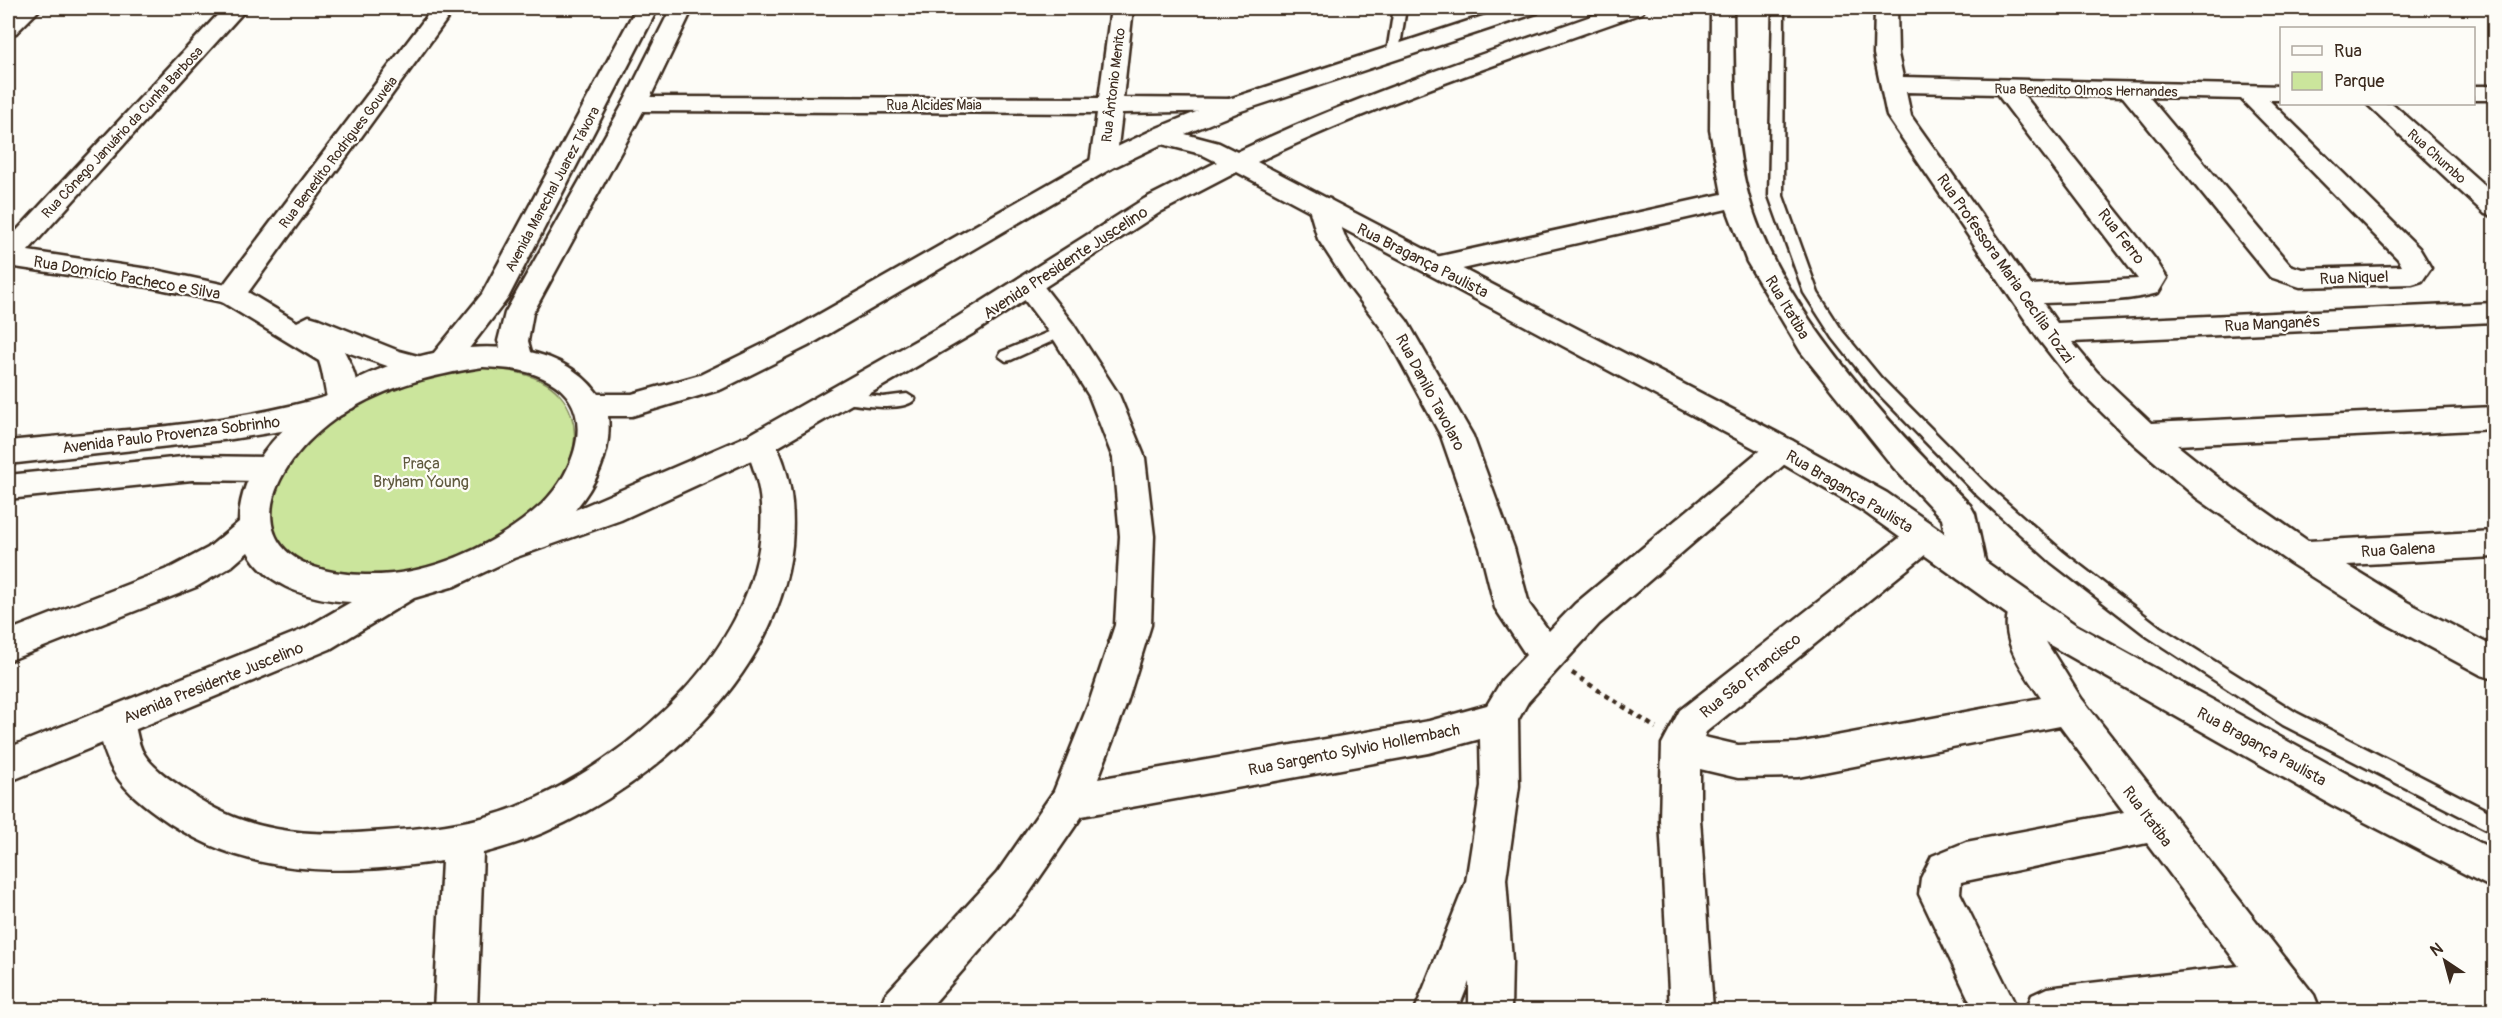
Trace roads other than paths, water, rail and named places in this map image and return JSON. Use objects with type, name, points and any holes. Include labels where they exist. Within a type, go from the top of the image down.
[{"type":"street","points":[[8,28],[30,8]]},
{"type":"street","name":"Rua Cônego Januário da Cunha Barbosa","points":[[8,256],[236,8]]},
{"type":"street","name":"Rua Benedito Rodrigues Gouveia","points":[[238,299],[444,8]]},
{"type":"street","name":"Avenida Marechal Juarez Távora","points":[[431,364],[494,298],[647,8]]},
{"type":"street","name":"Avenida Marechal Juarez Távora","points":[[518,359],[513,340],[519,313],[635,104],[682,8]]},
{"type":"street","name":"Rua Ântonio Menito","points":[[1103,163],[1112,105],[1122,8]]},
{"type":"street","points":[[591,405],[632,405],[711,382],[798,339],[1103,163],[1159,136],[1232,106],[1393,52],[1496,13],[1529,8]]},
{"type":"street","name":"Rua Itatiba","points":[[1696,8],[1713,20],[1723,22],[1723,130],[1736,199],[1761,262],[1811,345],[1905,460],[1958,514],[1970,570]]},
{"type":"street","name":"Avenida Presidente Juscelino","points":[[509,547],[609,511],[760,442],[844,397],[1029,286],[1153,206],[1238,162],[1308,129],[1385,97],[1624,9]]},
{"type":"street","name":"Rua Professora Maria Cecília Tozzi","points":[[1893,14],[1886,54],[1899,116],[2049,333],[2086,379],[2144,435],[2209,489],[2302,554],[2395,612],[2494,664]]},
{"type":"street","name":"Rua Benedito Olmos Hernandes","points":[[1891,84],[2006,89],[2280,93]]},
{"type":"street","name":"Rua Ferro","points":[[2006,89],[2152,278],[2148,286],[2128,290],[2022,295]]},
{"type":"street","name":"Rua Niquel","points":[[2131,91],[2280,272],[2300,278],[2412,275],[2416,268],[2409,255],[2248,93]]},
{"type":"street","name":"Rua Alcides Maia","points":[[635,104],[1232,106]]},
{"type":"street","name":"Rua Chumbo","points":[[2380,105],[2494,208]]},
{"type":"street","name":"Rua Bragança Paulista","points":[[1159,136],[1210,148],[1238,162],[1782,449],[1875,502],[2063,635],[2336,788],[2489,867]]},
{"type":"street","points":[[1436,266],[1736,199]]},
{"type":"street","name":"Rua Danilo Tavolaro","points":[[1321,206],[1332,239],[1358,279],[1397,328],[1457,436],[1497,548],[1513,608],[1546,656]]},
{"type":"street","name":"Rua Domício Pacheco e Silva","points":[[8,256],[155,279],[238,299],[388,358],[431,364]]},
{"type":"street","points":[[900,1011],[1011,886],[1070,801],[1108,703],[1133,625],[1137,536],[1129,458],[1104,394],[1063,331],[1029,286]]},
{"type":"street","name":"Rua Domício Pacheco e Silva","points":[[238,299],[331,355],[341,378],[337,403]]},
{"type":"street","name":"Rua Manganês","points":[[2049,333],[2494,312]]},
{"type":"street","points":[[483,357],[518,359],[560,373],[587,398],[591,405],[595,436],[586,471],[556,510],[509,547],[478,563],[411,585],[364,590],[323,586],[312,582],[290,573],[267,553],[255,528],[257,499],[269,469],[295,436],[337,403],[431,364],[483,357]]},
{"type":"street","name":"Avenida Paulo Provenza Sobrinho","points":[[8,453],[232,428],[300,417],[337,403]]},
{"type":"street","points":[[2144,435],[2494,418]]},
{"type":"street","points":[[117,722],[128,762],[180,811],[216,832],[264,847],[347,854],[463,840],[538,817],[629,762],[684,717],[730,664],[759,614],[773,563],[778,511],[771,473],[760,442]]},
{"type":"street","points":[[1437,1011],[1486,879],[1500,786],[1499,718],[1515,692],[1587,614],[1782,449]]},
{"type":"street","name":"Avenida Paulo Provenza Sobrinho","points":[[8,487],[192,468],[269,469]]},
{"type":"street","points":[[8,646],[184,577],[220,557],[255,528]]},
{"type":"street","name":"Rua São Francisco","points":[[1691,1011],[1680,819],[1681,744],[1693,721],[1924,537]]},
{"type":"street","name":"Rua Galena","points":[[2302,554],[2494,543]]},
{"type":"street","name":"Avenida Presidente Juscelino","points":[[8,765],[317,639],[411,585]]},
{"type":"street","name":"Rua Itatiba","points":[[2025,610],[2023,634],[2036,661],[2068,709],[2287,996]]},
{"type":"street","points":[[2036,661],[2046,643],[2063,635]]},
{"type":"street","points":[[1681,744],[1704,755],[1757,765],[1797,760],[2068,709]]},
{"type":"street","name":"Rua Sargento Sylvio Hollembach","points":[[1070,801],[1429,737],[1499,718]]},
{"type":"street","points":[[1996,1011],[1939,894],[1941,878],[1946,869],[1966,861],[2154,824]]},
{"type":"street","points":[[456,1011],[463,840]]},
{"type":"street","points":[[1486,879],[1491,961],[1490,1011]]},
{"type":"street","points":[[2047,1011],[2287,996]]},
{"type":"lane","points":[[1393,52],[1400,8]]},
{"type":"lane","points":[[1778,8],[1776,196],[1811,293],[1838,335],[1876,382],[1984,492],[2057,557],[2154,632],[2290,719],[2494,824]]},
{"type":"lane","points":[[1006,356],[1063,331]]},
{"type":"lane","points":[[844,397],[883,402],[907,399]]},
{"type":"park label","name":"Praça Bryham Young","points":[[421,472]]}]
